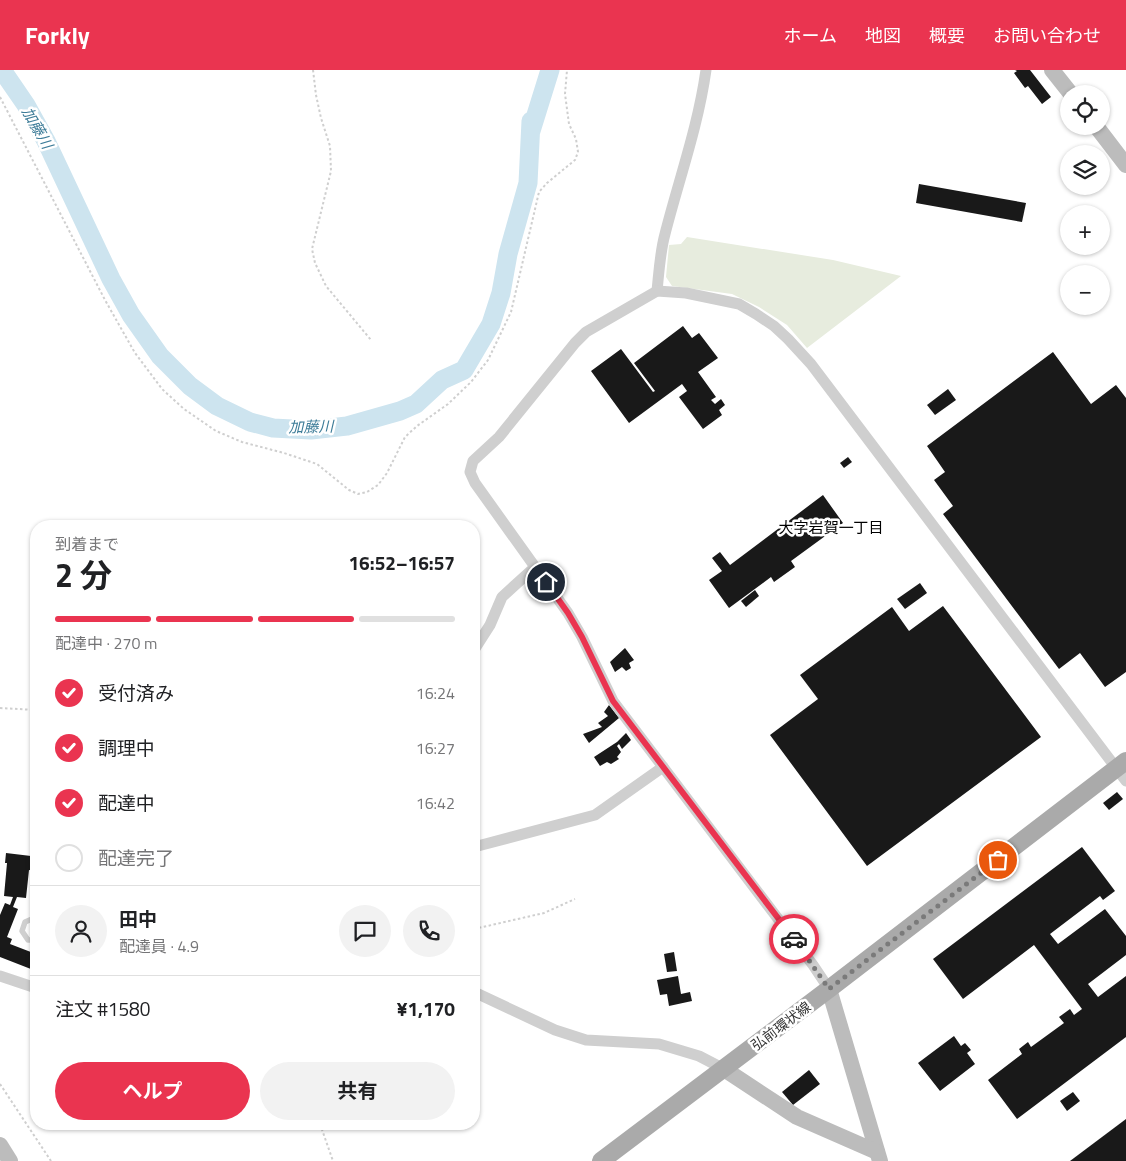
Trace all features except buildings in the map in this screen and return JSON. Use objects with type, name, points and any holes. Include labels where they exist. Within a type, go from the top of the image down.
[{"type":"main road","name":"弘前環状線","points":[[601,1161],[1123,770]]},
{"type":"street","points":[[656,291],[664,236],[690,150],[706,70]]},
{"type":"street","points":[[1052,70],[1064,85]]},
{"type":"street","points":[[1103,135],[1126,165]]},
{"type":"street","points":[[878,1156],[829,989],[813,965],[613,701],[582,637],[568,613],[475,483],[470,472],[473,461],[499,436],[574,343],[586,332],[656,291],[686,293],[738,304],[774,326],[811,364],[1123,770]]},
{"type":"street","points":[[480,641],[490,625],[502,597],[535,567]]},
{"type":"street","points":[[480,845],[595,815],[663,767]]},
{"type":"street","points":[[0,976],[30,986]]},
{"type":"street","points":[[480,995],[555,1030],[586,1040],[659,1044],[699,1056],[724,1069],[797,1117],[878,1156]]},
{"type":"street","points":[[0,1145],[10,1161]]},
{"type":"lane","points":[[30,920],[25,922],[22,931],[30,940]]},
{"type":"path","points":[[313,70],[321,118],[330,146],[331,171],[312,249],[315,263],[326,286],[371,340]]},
{"type":"path","points":[[0,97],[105,300],[135,353],[162,389],[184,409],[216,431],[242,442],[317,464],[349,490],[358,494],[367,492],[378,485],[387,473],[405,437],[448,404],[470,382],[488,360],[501,335],[511,312],[539,192],[575,160],[578,152],[576,139],[569,124],[565,94],[567,70]]},
{"type":"path","points":[[0,708],[30,710]]},
{"type":"path","points":[[480,928],[544,913],[575,899]]},
{"type":"path","points":[[0,1084],[30,1129]]},
{"type":"path","points":[[30,1130],[51,1161]]},
{"type":"path","points":[[322,1130],[334,1161]]},
{"type":"shaded area","points":[[687,237],[833,260],[901,276],[807,348],[787,325],[759,307],[732,294],[672,286],[666,277],[669,245],[681,244]]},
{"type":"waterway","name":"加藤川","points":[[2,70],[26,105],[46,141],[111,279],[131,315],[160,356],[190,386],[217,406],[250,422],[273,428],[311,430],[347,426],[400,411],[416,404],[442,380],[464,370],[491,324],[501,293],[508,254],[528,183],[531,121],[531,131],[550,70]]},
{"type":"way so far","points":[[794,939],[829,989],[998,860]]},
{"type":"district","name":"大字岩賀一丁目","points":[[831,528]]},
{"type":"route","points":[[546,582],[582,637],[613,701],[794,939]]}]
